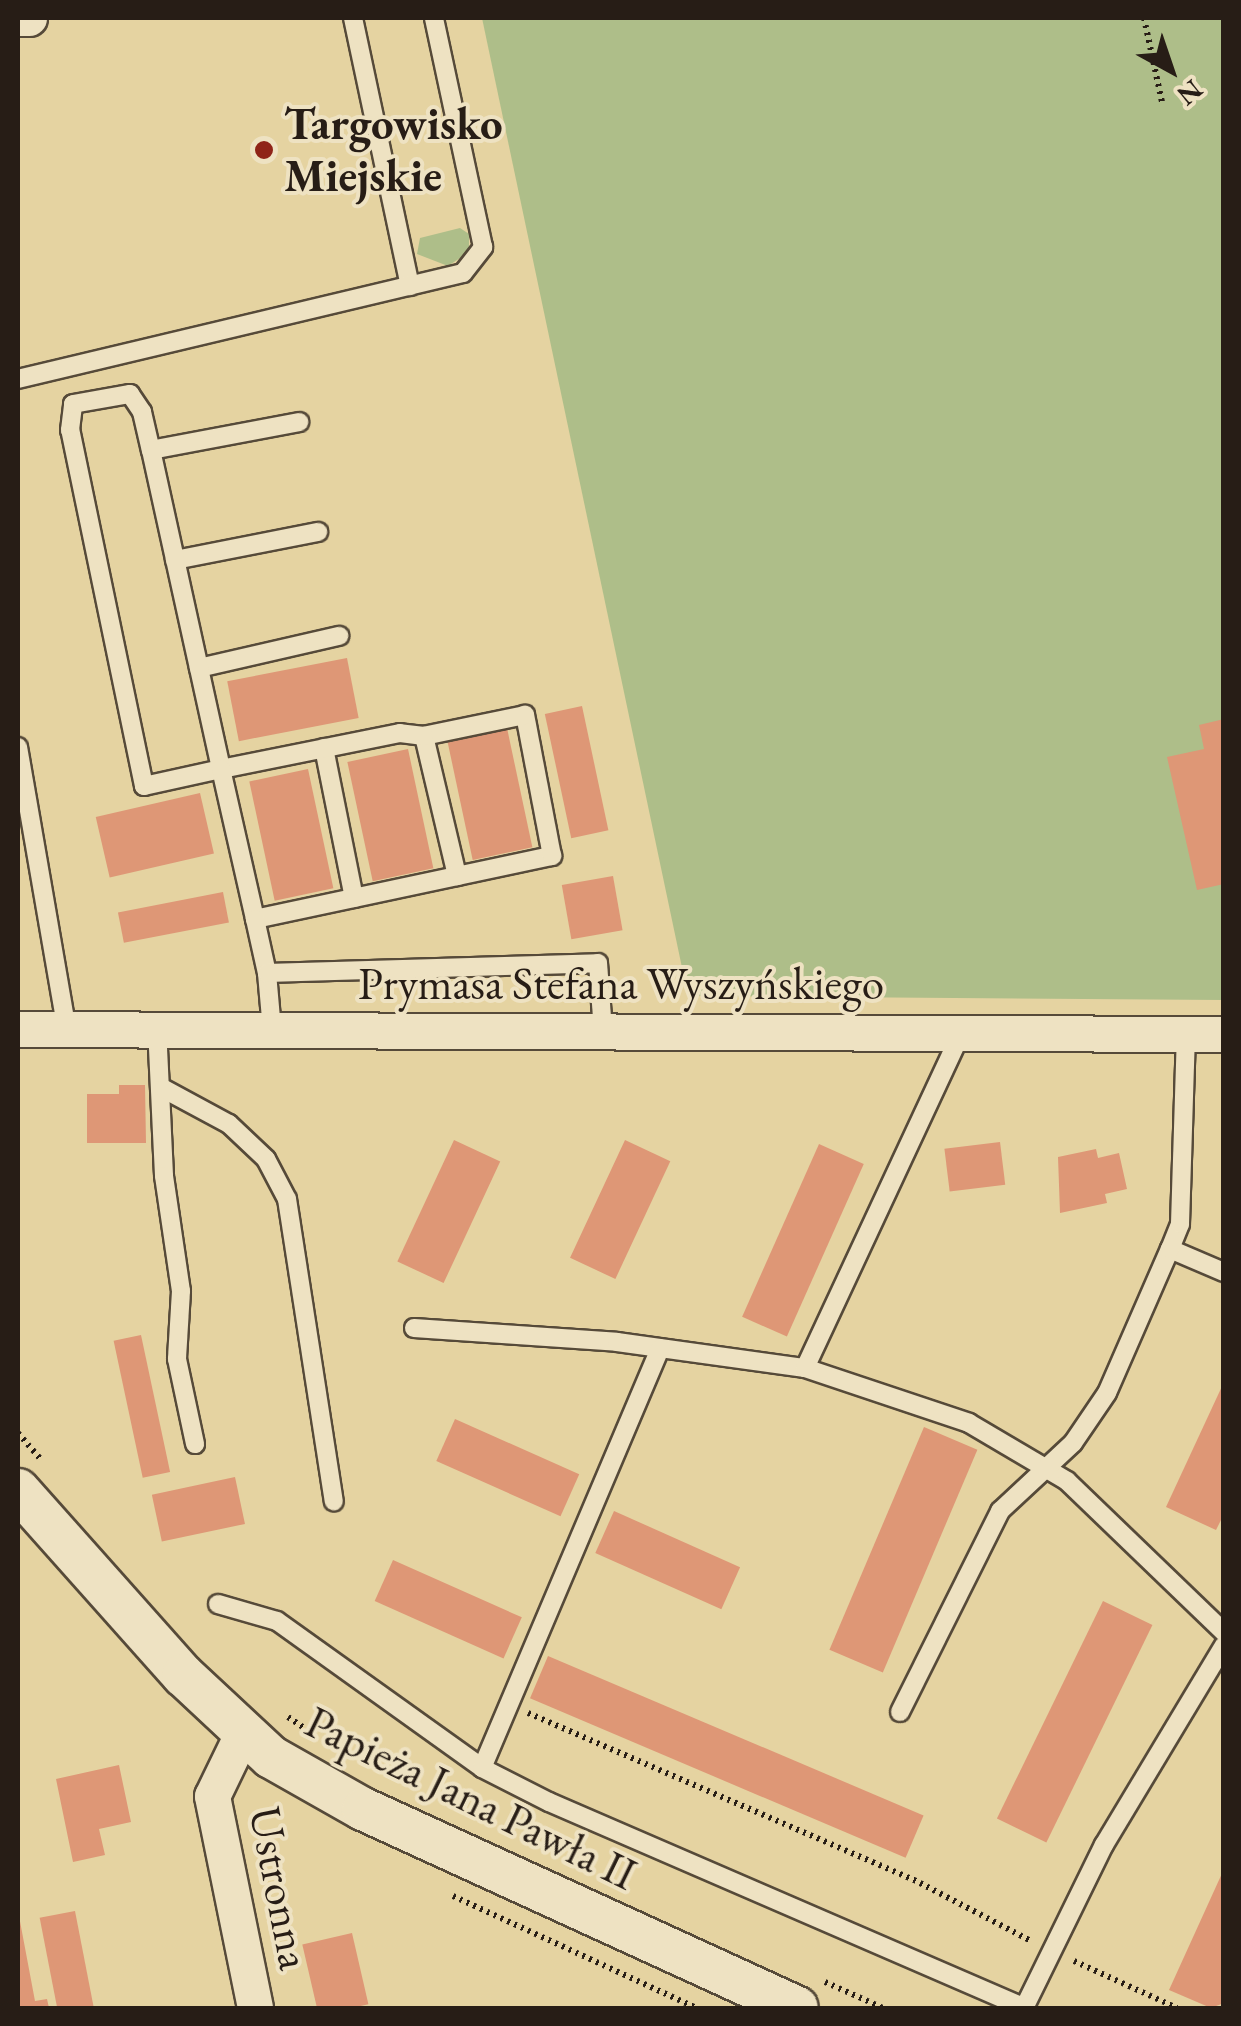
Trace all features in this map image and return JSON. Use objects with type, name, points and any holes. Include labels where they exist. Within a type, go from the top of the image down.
[{"type":"street","points":[[18,18],[29,18]]},
{"type":"street","name":"Prymasa Stefana Wyszyńskiego","points":[[18,1029],[66,1024],[272,1030],[1224,1034]]},
{"type":"street","name":"Papieża Jana Pawła II","points":[[30,1476],[260,1721],[363,1809],[797,2008]]},
{"type":"street","name":"Ustronna","points":[[255,2008],[212,1796],[260,1721]]},
{"type":"lane","points":[[352,18],[410,286]]},
{"type":"lane","points":[[18,379],[463,273],[482,247],[434,18]]},
{"type":"lane","points":[[255,920],[552,856],[525,714],[424,736],[324,748],[222,769],[144,786],[70,430],[74,404],[130,394],[150,450],[222,769],[255,920],[267,972],[272,1030]]},
{"type":"lane","points":[[150,450],[298,422]]},
{"type":"lane","points":[[175,560],[318,532]]},
{"type":"lane","points":[[199,668],[339,636]]},
{"type":"lane","points":[[424,736],[457,876]]},
{"type":"lane","points":[[18,747],[66,1024]]},
{"type":"lane","points":[[324,748],[354,898]]},
{"type":"lane","points":[[267,972],[598,963],[603,1031]]},
{"type":"lane","points":[[157,1026],[164,1089],[164,1176],[181,1291],[177,1359],[195,1444]]},
{"type":"lane","points":[[805,1368],[961,1033]]},
{"type":"lane","points":[[900,1712],[1000,1511],[1046,1466],[1107,1393],[1170,1249],[1180,1224],[1186,1033]]},
{"type":"lane","points":[[164,1089],[230,1124],[266,1159],[287,1198],[334,1501]]},
{"type":"lane","points":[[1170,1249],[1224,1272]]},
{"type":"lane","points":[[414,1328],[660,1348],[805,1368],[968,1422],[1046,1466],[1224,1632]]},
{"type":"lane","points":[[482,1768],[660,1348]]},
{"type":"lane","points":[[218,1604],[277,1621],[482,1768],[1024,2008],[1104,1844],[1224,1645]]},
{"type":"path","points":[[1144,18],[1162,102]]},
{"type":"path","points":[[18,1433],[30,1476]]},
{"type":"path","points":[[508,1705],[920,1883],[1052,1952],[1178,2008]]},
{"type":"path","points":[[260,1721],[320,1738]]},
{"type":"green space","points":[[482,18],[1223,18],[1223,1000],[688,996]]},
{"type":"green space","points":[[460,228],[469,234],[469,252],[448,266],[417,254],[420,238]]},
{"type":"building","points":[[347,658],[359,718],[239,741],[227,681]]},
{"type":"building","points":[[582,706],[608,830],[571,838],[545,714]]},
{"type":"building","points":[[1224,719],[1224,884],[1197,890],[1167,757],[1204,749],[1199,725]]},
{"type":"building","points":[[507,728],[532,847],[473,860],[447,741]]},
{"type":"building","points":[[408,749],[433,868],[373,881],[347,762]]},
{"type":"building","points":[[308,769],[333,888],[275,901],[249,781]]},
{"type":"building","points":[[200,793],[214,853],[110,877],[96,817]]},
{"type":"building","points":[[613,876],[623,930],[571,939],[562,885]]},
{"type":"building","points":[[223,892],[229,922],[124,943],[118,912]]},
{"type":"building","points":[[119,1085],[145,1085],[146,1143],[87,1143],[87,1094],[119,1094]]},
{"type":"building","points":[[454,1140],[500,1162],[444,1283],[397,1261]]},
{"type":"building","points":[[625,1140],[670,1161],[615,1279],[570,1258]]},
{"type":"building","points":[[1000,1142],[1005,1185],[950,1192],[944,1149]]},
{"type":"building","points":[[819,1144],[864,1164],[787,1337],[742,1317]]},
{"type":"building","points":[[1096,1149],[1098,1158],[1119,1153],[1127,1189],[1105,1194],[1107,1203],[1060,1213],[1058,1157]]},
{"type":"building","points":[[141,1335],[170,1472],[143,1478],[114,1341]]},
{"type":"building","points":[[1224,1382],[1224,1514],[1216,1530],[1166,1507]]},
{"type":"building","points":[[455,1419],[579,1474],[561,1516],[436,1461]]},
{"type":"building","points":[[924,1427],[977,1450],[883,1672],[829,1650]]},
{"type":"building","points":[[235,1477],[245,1524],[162,1542],[152,1495]]},
{"type":"building","points":[[614,1511],[740,1567],[721,1609],[595,1553]]},
{"type":"building","points":[[393,1560],[522,1617],[504,1658],[375,1601]]},
{"type":"building","points":[[1103,1601],[1152,1625],[1046,1843],[997,1819]]},
{"type":"building","points":[[548,1656],[924,1815],[906,1858],[530,1698]]},
{"type":"building","points":[[119,1765],[131,1822],[99,1829],[105,1855],[73,1862],[56,1779]]},
{"type":"building","points":[[1224,1869],[1224,2003],[1211,2008],[1169,1990]]},
{"type":"building","points":[[75,1911],[94,2008],[57,2008],[40,1918]]},
{"type":"building","points":[[19,1916],[35,2001],[47,1999],[49,2008],[18,2008]]},
{"type":"building","points":[[352,1933],[368,2004],[317,2008],[302,1944]]},
{"type":"place","name":"Targowisko Miejskie","points":[[264,150]]}]
